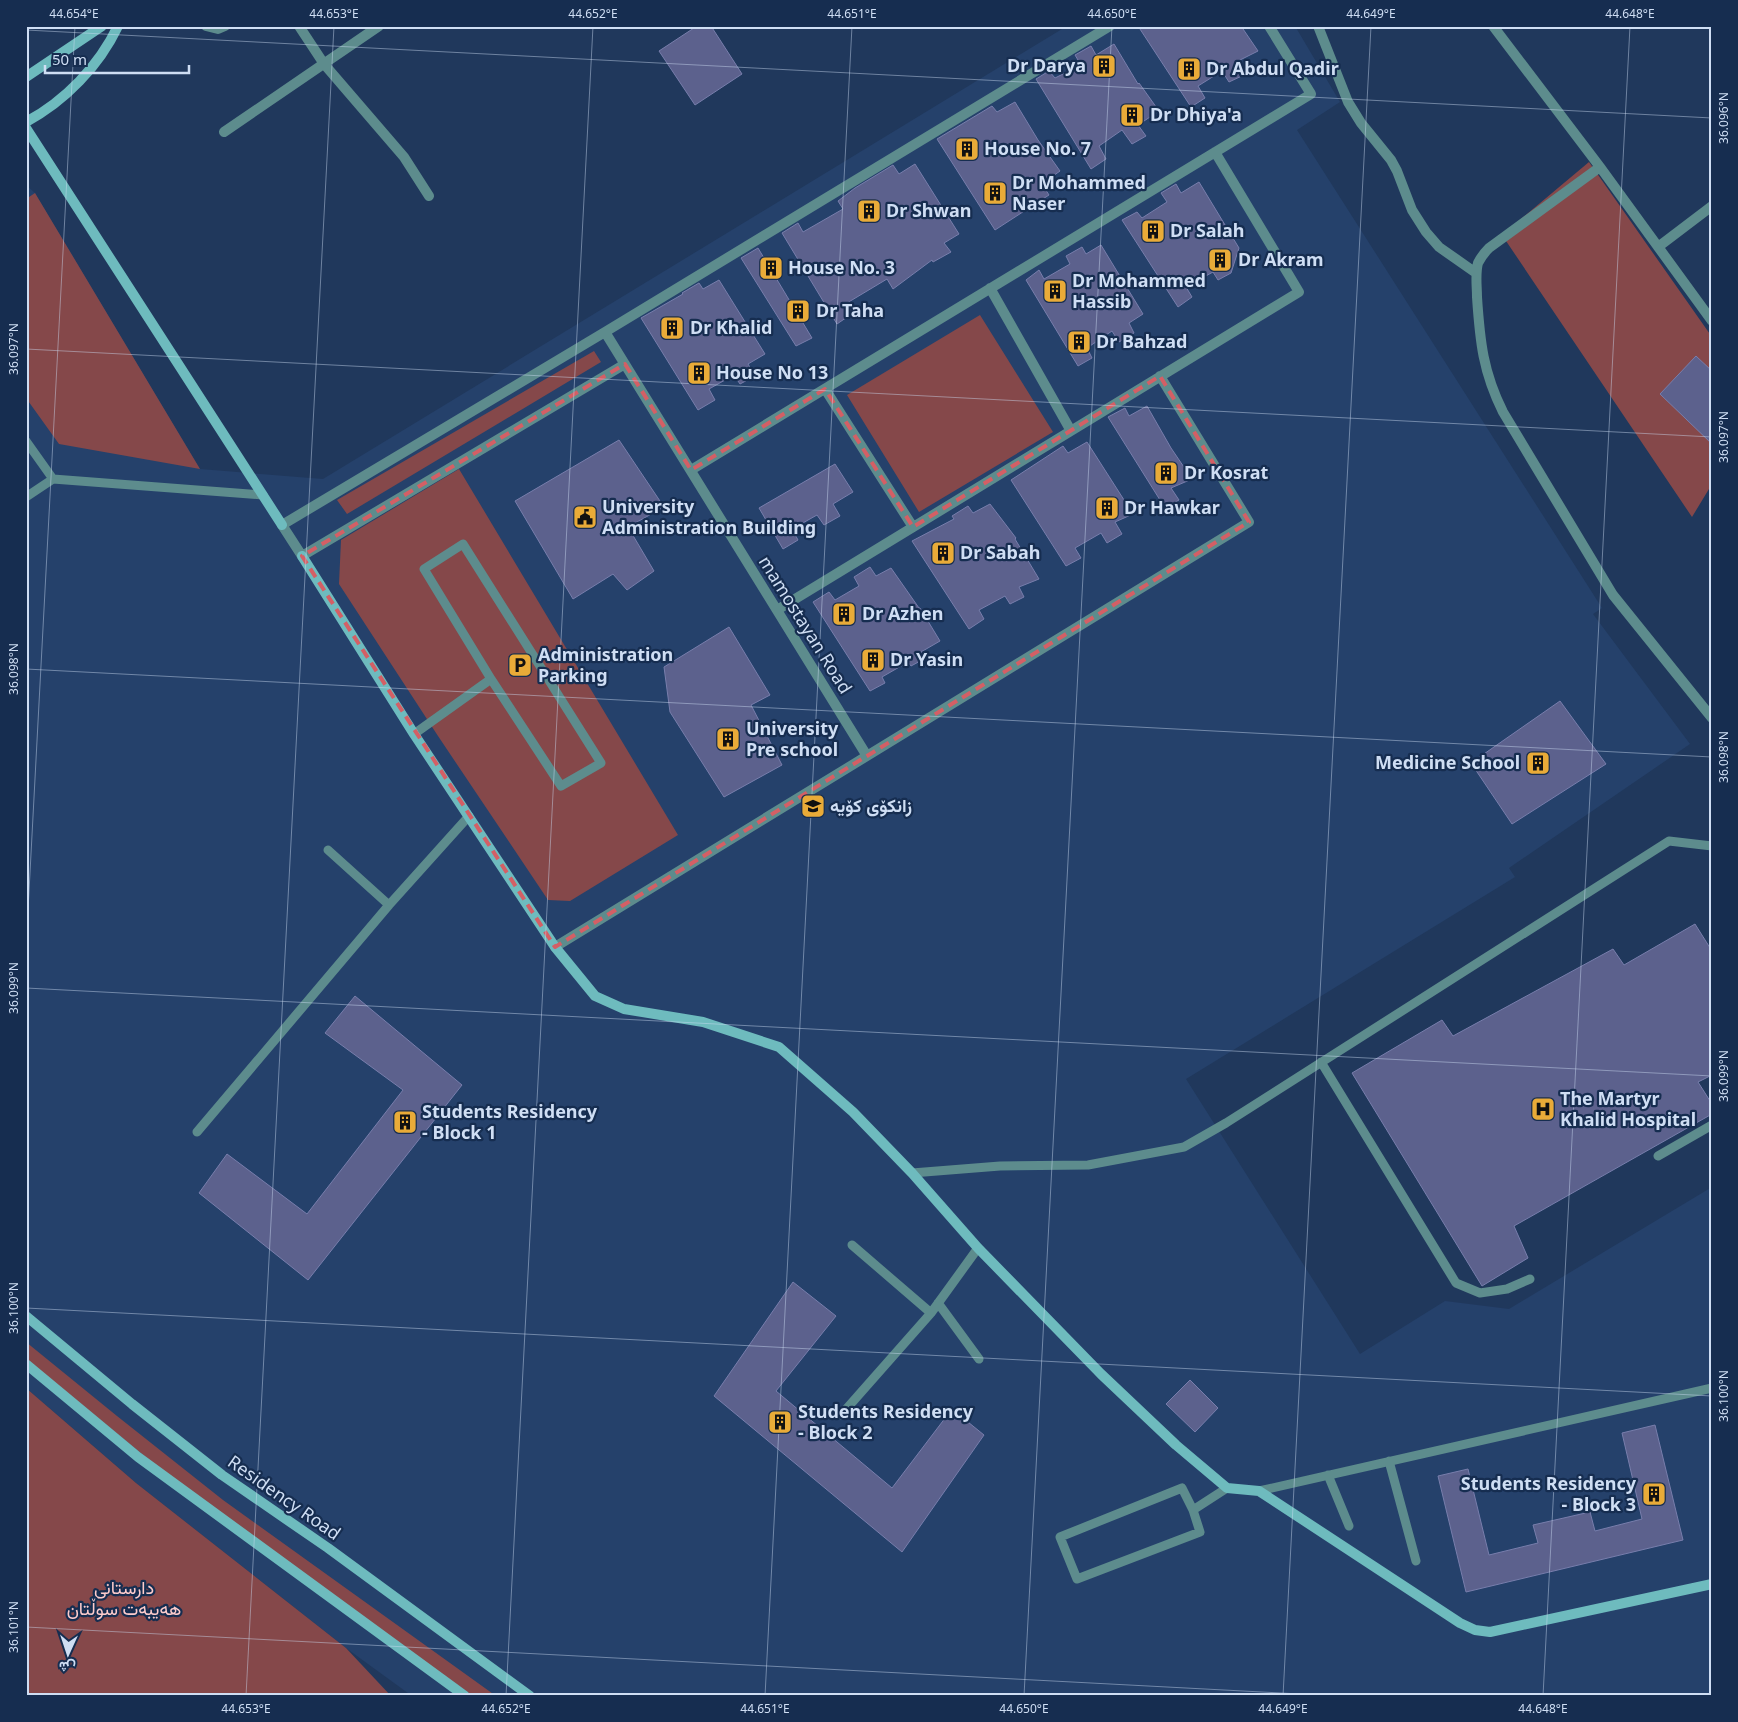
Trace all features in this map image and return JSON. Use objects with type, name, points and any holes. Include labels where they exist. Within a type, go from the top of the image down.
[{"type":"street","points":[[26,76],[102,26]]},
{"type":"street","points":[[26,122],[41,114],[76,85],[104,50],[118,26]]},
{"type":"street","points":[[206,26],[218,29],[226,26]]},
{"type":"street","points":[[299,26],[324,64],[404,158],[429,196]]},
{"type":"street","points":[[224,132],[379,26]]},
{"type":"street","points":[[282,525],[1110,26]]},
{"type":"street","points":[[691,470],[1311,94],[1269,26]]},
{"type":"street","points":[[1318,26],[1348,102],[1361,123],[1397,170],[1412,210],[1426,232],[1439,246],[1476,273]]},
{"type":"street","points":[[1493,26],[1600,167],[1712,321]]},
{"type":"street","points":[[26,128],[263,495],[414,734],[555,947],[595,996],[624,1009],[703,1022],[779,1047],[853,1112],[912,1172],[978,1248],[1101,1374],[1176,1445],[1227,1488],[1259,1491],[1460,1623],[1475,1630],[1490,1632],[1712,1584]]},
{"type":"street","points":[[777,610],[1299,292],[1215,152]]},
{"type":"street","points":[[1600,167],[1489,248],[1483,255],[1476,273],[1479,335],[1482,355],[1489,381],[1503,412],[1613,595],[1712,718]]},
{"type":"street","points":[[1658,247],[1712,206]]},
{"type":"street","points":[[990,288],[1071,431]]},
{"type":"street","name":"mamostayan Road","points":[[605,332],[867,756]]},
{"type":"street","points":[[302,556],[625,364]]},
{"type":"street","points":[[555,947],[1249,522],[1160,376]]},
{"type":"street","points":[[824,389],[913,527]]},
{"type":"street","name":"Residency Road","points":[[26,1316],[132,1404],[222,1475],[328,1548],[530,1696]]},
{"type":"street","points":[[26,1364],[138,1458],[465,1696]]},
{"type":"lane","points":[[26,441],[53,479]]},
{"type":"lane","points":[[26,497],[53,479],[263,495]]},
{"type":"lane","points":[[462,544],[601,763],[561,786],[492,679],[424,569],[462,544]]},
{"type":"lane","points":[[414,734],[492,679]]},
{"type":"lane","points":[[196,1132],[389,905],[469,816]]},
{"type":"lane","points":[[912,1172],[1000,1166],[1088,1165],[1184,1146],[1226,1123],[1669,841],[1712,846]]},
{"type":"lane","points":[[328,850],[389,905]]},
{"type":"lane","points":[[1321,1062],[1456,1283],[1480,1293],[1507,1289],[1530,1279]]},
{"type":"lane","points":[[1658,1156],[1712,1125]]},
{"type":"lane","points":[[852,1245],[931,1313]]},
{"type":"lane","points":[[840,1415],[931,1313],[978,1248]]},
{"type":"lane","points":[[938,1303],[978,1359]]},
{"type":"lane","points":[[1259,1491],[1712,1388]]},
{"type":"lane","points":[[1389,1461],[1416,1561]]},
{"type":"lane","points":[[1328,1475],[1349,1526]]},
{"type":"lane","points":[[1182,1488],[1192,1510],[1200,1532],[1077,1579],[1060,1538],[1182,1488]]},
{"type":"lane","points":[[1192,1510],[1227,1488]]},
{"type":"highlighted area","points":[[625,364],[691,470],[825,389],[913,527],[1160,376],[1249,522],[555,947],[302,556]]},
{"type":"shaded area","name":"زانکۆی کۆیە","points":[[1067,26],[1295,26],[1340,102],[1297,130],[1602,608],[1593,614],[1690,744],[1509,868],[1515,877],[1186,1079],[1360,1354],[1445,1301],[1509,1309],[1712,1187],[1712,1696],[412,1696],[346,1648],[136,1483],[26,1388],[26,185],[35,193],[200,469],[323,479]]},
{"type":"green space","points":[[1589,162],[1712,337],[1712,484],[1692,517],[1502,235]]},
{"type":"green space","points":[[35,193],[200,469],[59,444],[26,398],[26,199]]},
{"type":"green space","points":[[980,315],[1053,432],[919,512],[847,395]]},
{"type":"green space","points":[[594,351],[601,362],[347,514],[337,500]]},
{"type":"green space","points":[[459,469],[678,835],[570,901],[548,900],[339,584],[341,540]]},
{"type":"green space","points":[[26,1342],[223,1500],[496,1696],[473,1696],[209,1509],[26,1359]]},
{"type":"green space","name":"دارستانی هەیبەت سوڵتان","points":[[26,1388],[136,1483],[346,1648],[391,1696],[26,1696]]},
{"type":"building","points":[[697,26],[711,26],[742,74],[695,105],[659,51]]},
{"type":"building","points":[[1138,26],[1241,26],[1258,51],[1238,61],[1246,74],[1229,82],[1222,71],[1198,86],[1205,98],[1191,107]]},
{"type":"building","points":[[1114,44],[1138,84],[1159,111],[1138,125],[1146,136],[1132,144],[1122,130],[1099,146],[1106,159],[1091,169],[1036,79],[1049,71],[1055,78],[1081,65],[1075,55],[1091,46],[1096,55]]},
{"type":"building","points":[[1015,102],[1060,171],[1042,184],[1049,195],[995,230],[937,139],[992,106],[997,112]]},
{"type":"building","points":[[915,164],[959,234],[944,243],[951,252],[933,262],[932,260],[893,289],[887,279],[847,303],[853,313],[837,324],[782,233],[798,223],[803,232],[843,209],[838,201],[855,188],[893,165],[899,174]]},
{"type":"building","points":[[1199,182],[1239,248],[1231,273],[1218,280],[1213,272],[1186,287],[1192,297],[1178,307],[1122,220],[1137,212],[1142,218],[1167,202],[1161,193],[1176,184],[1181,193]]},
{"type":"building","points":[[1101,245],[1143,314],[1129,323],[1134,333],[1119,342],[1112,331],[1087,348],[1092,358],[1078,366],[1026,280],[1039,270],[1044,279],[1070,264],[1066,256],[1082,247],[1086,254]]},
{"type":"building","points":[[758,248],[812,338],[796,346],[741,258]]},
{"type":"building","points":[[719,280],[765,354],[748,364],[755,376],[740,384],[734,375],[709,389],[715,400],[698,410],[641,318],[699,283],[703,289]]},
{"type":"building","points":[[1696,356],[1712,371],[1712,444],[1660,394]]},
{"type":"building","points":[[1147,406],[1171,448],[1192,479],[1171,488],[1179,500],[1165,508],[1108,417],[1125,408],[1129,416]]},
{"type":"building","name":"University Administration Building","points":[[619,440],[664,507],[628,527],[654,571],[627,590],[613,574],[573,599],[515,501]]},
{"type":"building","points":[[1087,442],[1133,514],[1115,522],[1122,534],[1107,543],[1101,533],[1075,548],[1081,558],[1066,566],[1011,480],[1063,446],[1068,453]]},
{"type":"building","points":[[835,464],[853,492],[833,504],[840,516],[824,525],[817,515],[792,529],[798,540],[783,549],[759,508]]},
{"type":"building","points":[[990,504],[1016,538],[1039,579],[1019,587],[1024,597],[1010,604],[1005,596],[979,610],[984,619],[969,629],[912,541],[954,519],[952,516],[968,506],[973,513]]},
{"type":"building","points":[[870,567],[876,576],[891,568],[920,608],[940,641],[921,652],[924,659],[911,666],[908,662],[882,677],[885,683],[870,691],[813,602],[829,592],[835,600],[859,586],[854,577]]},
{"type":"building","name":"University Pre school","points":[[729,627],[770,695],[751,705],[782,765],[724,797],[670,712],[664,667]]},
{"type":"building","name":"Medicine School","points":[[1560,701],[1606,764],[1512,824],[1471,763]]},
{"type":"building","name":"The Martyr Khalid Hospital","points":[[1695,924],[1712,951],[1712,1075],[1698,1082],[1712,1104],[1712,1114],[1514,1226],[1528,1258],[1482,1286],[1352,1073],[1442,1020],[1453,1036],[1613,949],[1624,965]]},
{"type":"building","name":"Students Residency - Block 1","points":[[355,996],[462,1085],[308,1280],[199,1193],[227,1154],[307,1214],[403,1090],[325,1033]]},
{"type":"building","name":"Students Residency - Block 2","points":[[793,1282],[836,1316],[776,1391],[892,1488],[952,1409],[984,1435],[902,1552],[714,1396]]},
{"type":"building","points":[[1190,1380],[1218,1408],[1195,1432],[1166,1404]]},
{"type":"building","name":"Students Residency - Block 3","points":[[1655,1425],[1683,1540],[1466,1592],[1438,1476],[1468,1469],[1489,1555],[1538,1543],[1533,1525],[1590,1512],[1595,1531],[1642,1519],[1622,1433]]},
{"type":"place","name":"Dr Darya","points":[[1104,66]]},
{"type":"place","name":"Dr Abdul Qadir","points":[[1189,69]]},
{"type":"place","name":"Dr Dhiya'a","points":[[1132,115]]},
{"type":"place","name":"House No. 7","points":[[967,149]]},
{"type":"place","name":"Dr Mohammed Naser","points":[[995,193]]},
{"type":"place","name":"Dr Shwan","points":[[869,211]]},
{"type":"place","name":"Dr Salah","points":[[1153,231]]},
{"type":"place","name":"Dr Akram","points":[[1220,260]]},
{"type":"place","name":"House No. 3","points":[[771,268]]},
{"type":"place","name":"Dr Mohammed Hassib","points":[[1055,291]]},
{"type":"place","name":"Dr Taha","points":[[798,311]]},
{"type":"place","name":"Dr Khalid","points":[[672,328]]},
{"type":"place","name":"Dr Bahzad","points":[[1079,342]]},
{"type":"place","name":"House No 13","points":[[699,373]]},
{"type":"place","name":"Dr Kosrat","points":[[1166,473]]},
{"type":"place","name":"Dr Hawkar","points":[[1107,508]]},
{"type":"place","name":"University Administration Building","points":[[585,517]]},
{"type":"place","name":"Dr Sabah","points":[[943,553]]},
{"type":"place","name":"Dr Azhen","points":[[844,614]]},
{"type":"place","name":"Dr Yasin","points":[[873,660]]},
{"type":"place","name":"Administration Parking","points":[[520,665]]},
{"type":"place","name":"University Pre school","points":[[728,739]]},
{"type":"place","name":"Medicine School","points":[[1538,763]]},
{"type":"place","name":"زانکۆی کۆیە","points":[[813,806]]},
{"type":"place","name":"The Martyr Khalid Hospital","points":[[1543,1109]]},
{"type":"place","name":"Students Residency - Block 1","points":[[405,1122]]},
{"type":"place","name":"Students Residency - Block 2","points":[[780,1422]]},
{"type":"place","name":"Students Residency - Block 3","points":[[1654,1494]]}]
